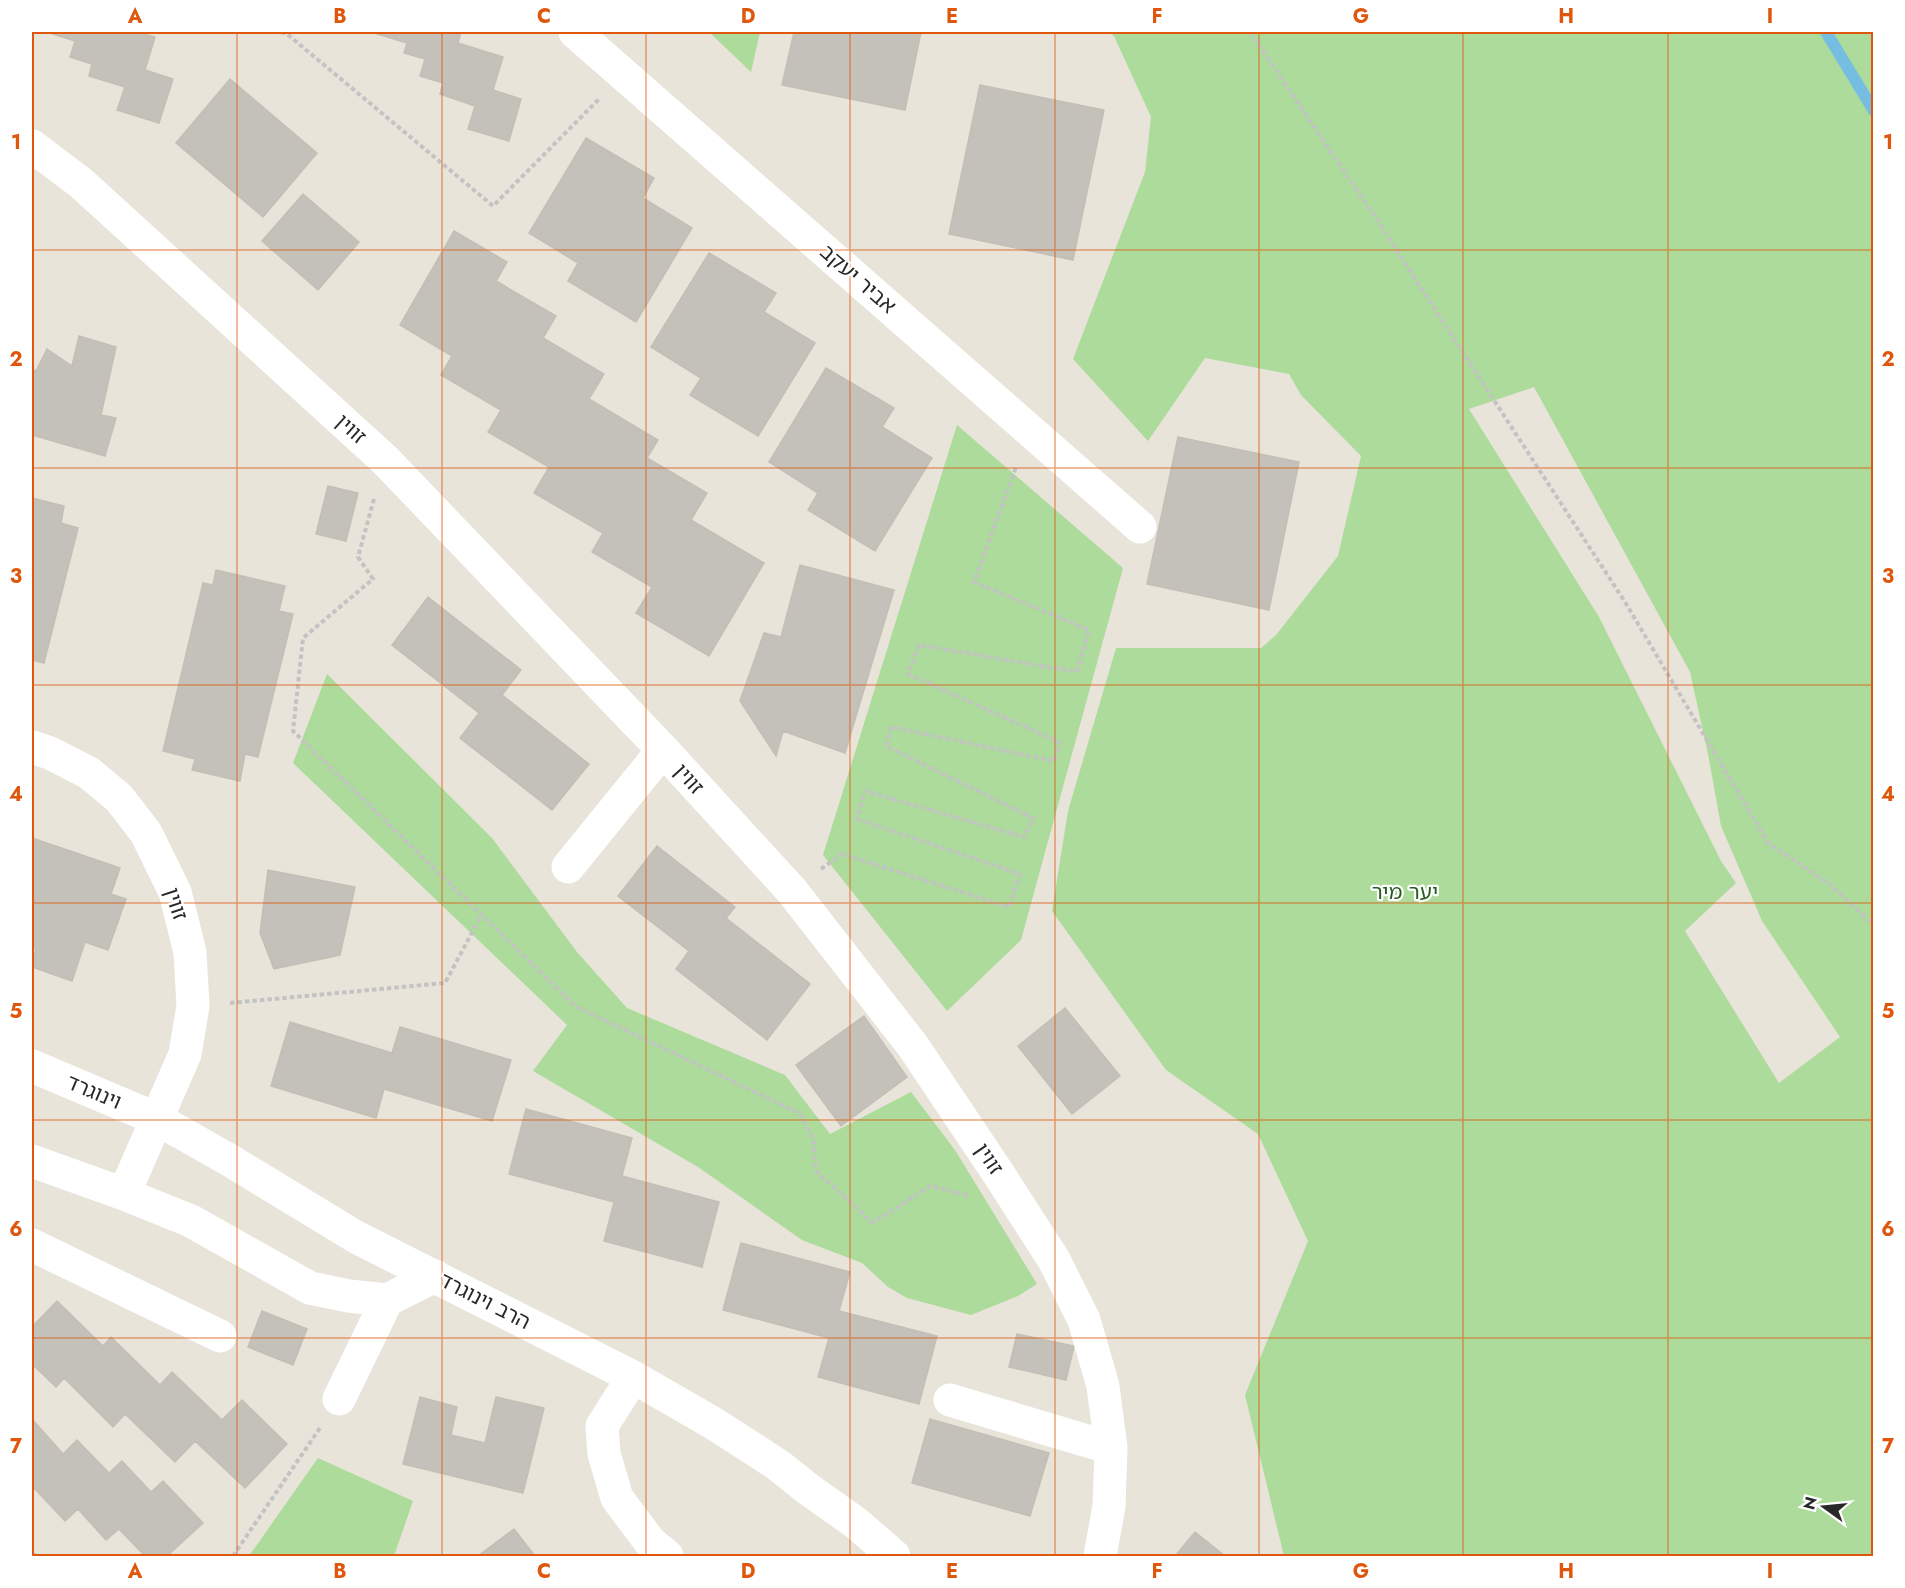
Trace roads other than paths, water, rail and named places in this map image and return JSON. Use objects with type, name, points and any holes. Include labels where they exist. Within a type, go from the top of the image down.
[{"type":"street","name":"אביר יעקב","points":[[575,32],[1140,527]]},
{"type":"street","name":"זווין","points":[[32,146],[81,183],[385,460],[663,750],[792,891],[913,1046],[1054,1260],[1084,1320],[1103,1386],[1111,1448],[1109,1506],[1100,1557]]},
{"type":"street","name":"זווין","points":[[32,747],[50,753],[89,773],[119,798],[146,833],[175,892],[190,952],[193,1006],[185,1054],[124,1194]]},
{"type":"street","points":[[568,867],[663,750]]},
{"type":"street","name":"וינוגרד","points":[[32,1066],[157,1119]]},
{"type":"street","name":"הרב וינוגרד","points":[[157,1119],[356,1237],[633,1377],[713,1423],[778,1465],[808,1490],[856,1523],[894,1557]]},
{"type":"street","points":[[32,1161],[191,1221],[310,1288],[349,1296],[387,1300],[435,1276]]},
{"type":"street","points":[[32,1245],[220,1336]]},
{"type":"street","points":[[339,1399],[387,1300]]},
{"type":"street","points":[[633,1377],[602,1426],[604,1454],[616,1498],[650,1542],[666,1557]]},
{"type":"street","points":[[950,1400],[1111,1448]]},
{"type":"street","name":"הרב וינוגרד","points":[[808,1490],[832,1518],[858,1557]]},
{"type":"waterway","points":[[1826,32],[1874,111]]},
{"type":"park label","name":"יער מיר","points":[[1405,892]]}]
